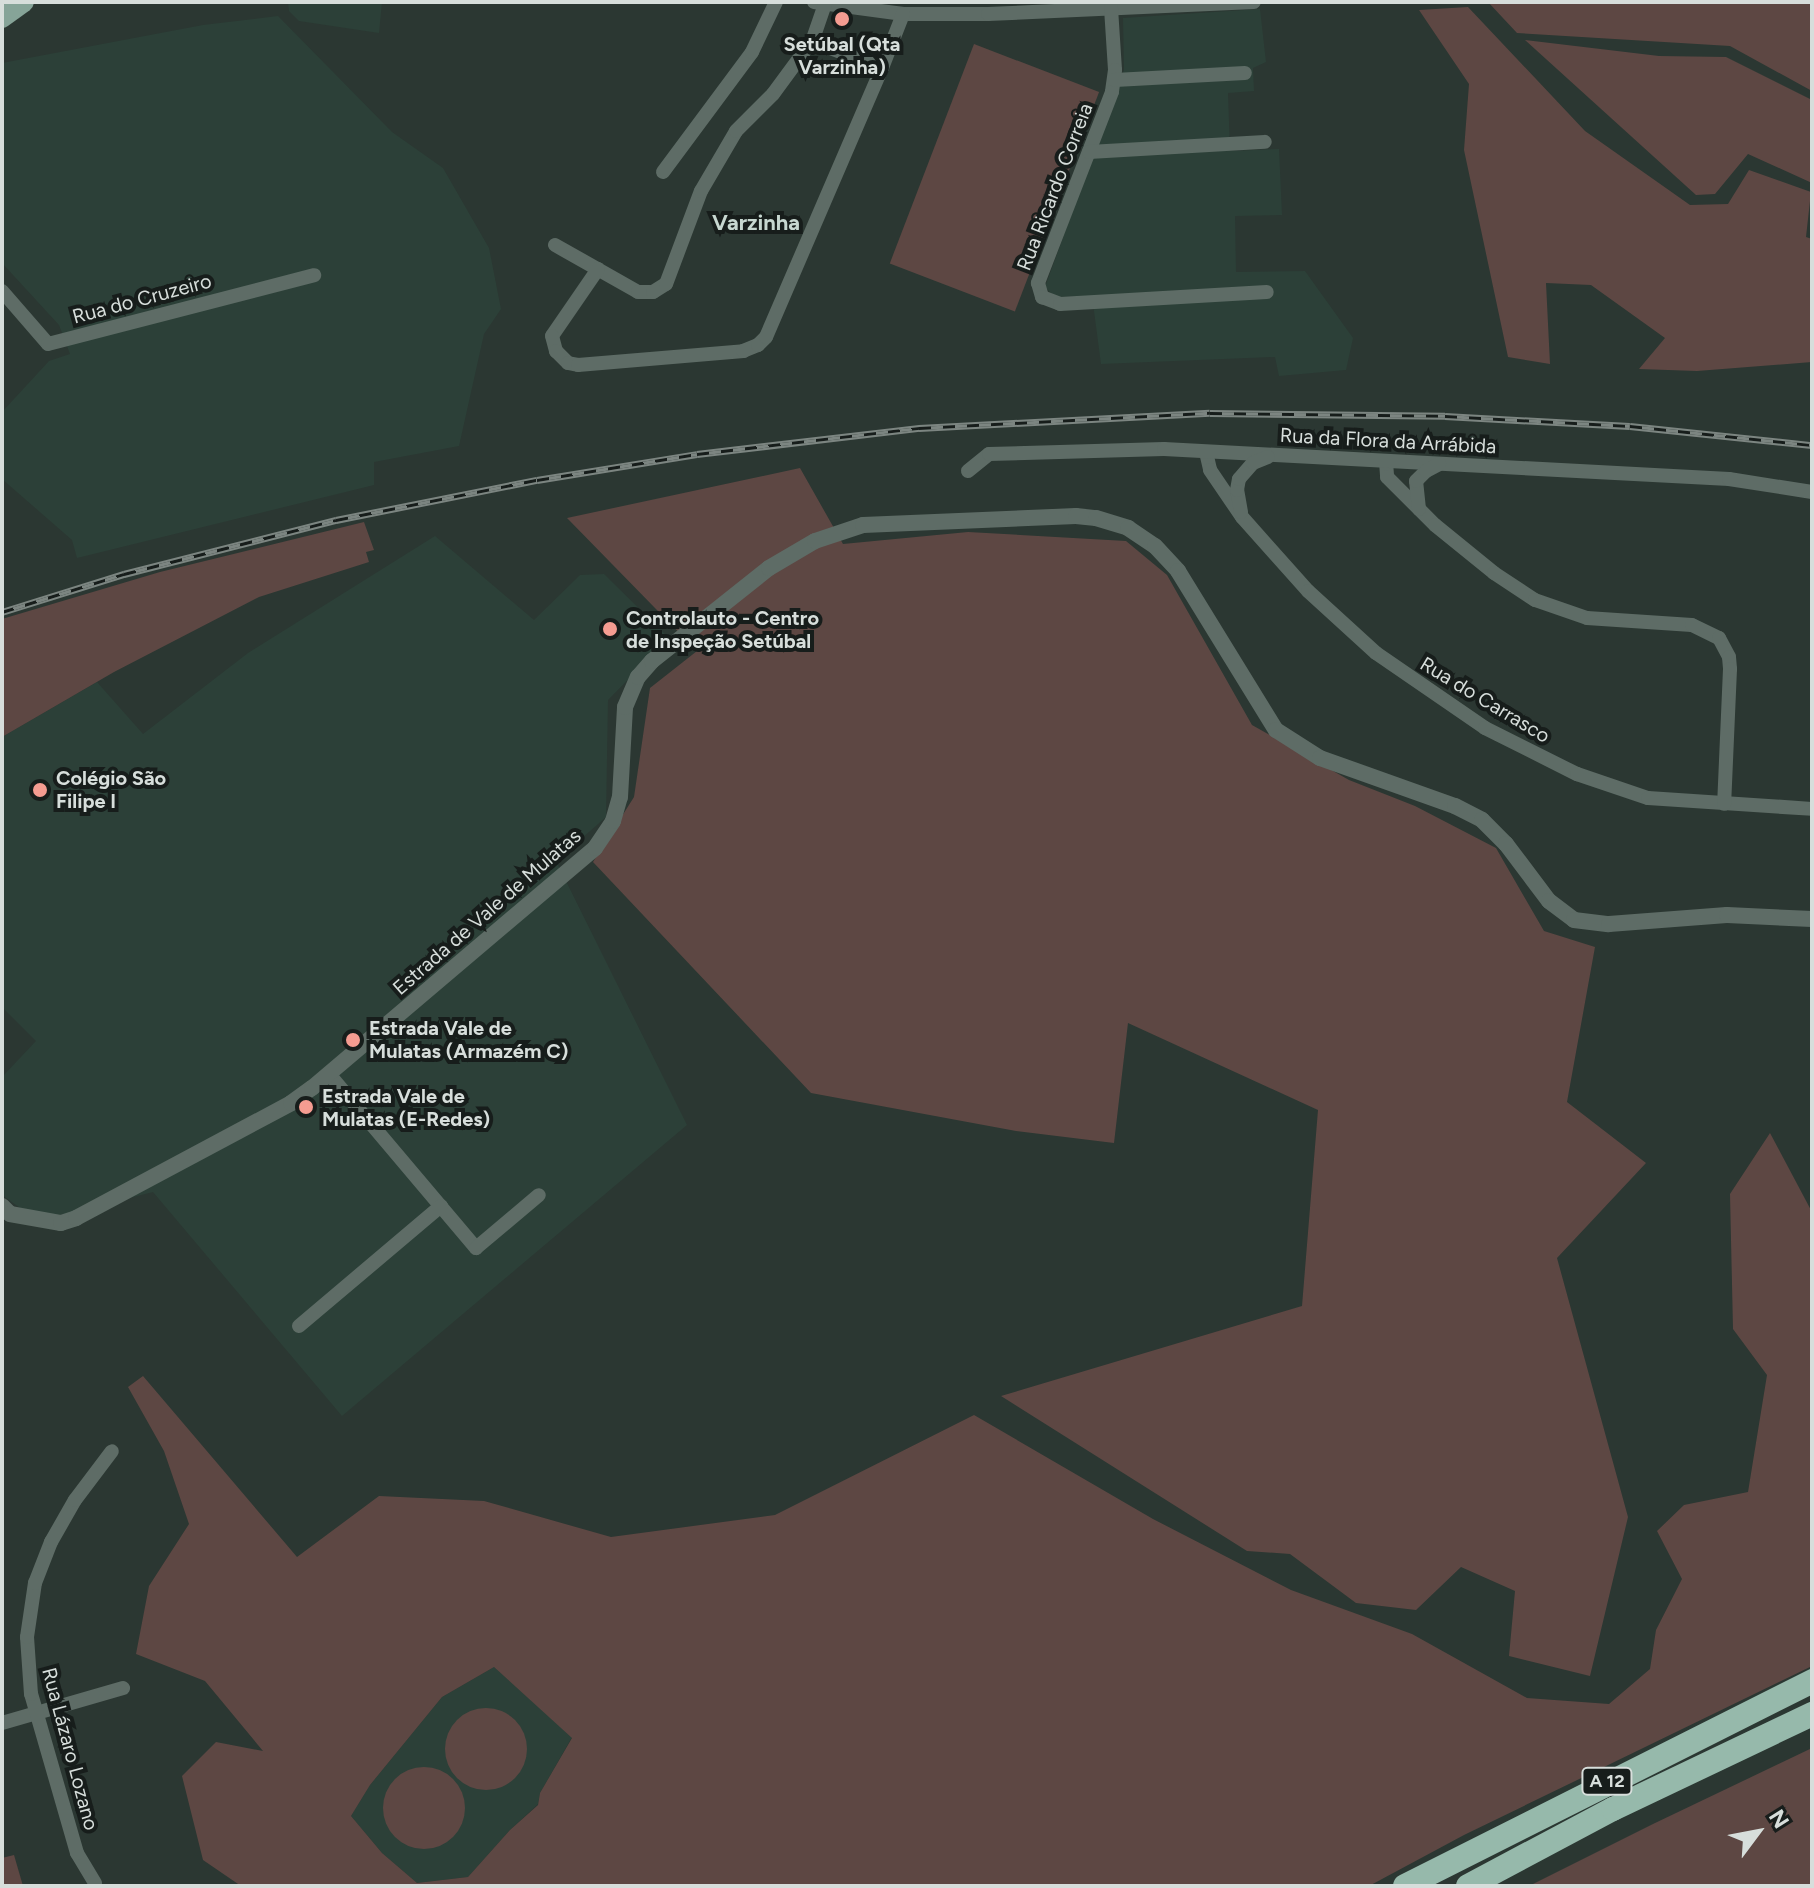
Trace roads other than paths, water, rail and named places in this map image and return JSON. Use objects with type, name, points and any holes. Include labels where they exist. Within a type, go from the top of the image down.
[{"type":"highway","name":"A 12","points":[[1405,1886],[1812,1681]]},
{"type":"highway","name":"A 12","points":[[1468,1886],[1613,1809],[1812,1714]]},
{"type":"main road","points":[[2,18],[24,2]]},
{"type":"street","points":[[663,172],[752,52],[776,2]]},
{"type":"street","points":[[555,245],[638,292],[653,292],[666,284],[701,191],[736,131],[773,94],[812,41],[820,3],[903,14],[1254,2]]},
{"type":"street","name":"Rua Ricardo Correia","points":[[1111,8],[1115,80],[1038,283],[1047,301],[1060,304],[1267,292]]},
{"type":"street","points":[[598,269],[552,336],[556,351],[568,363],[578,365],[743,351],[761,343],[903,14]]},
{"type":"street","points":[[812,41],[882,68]]},
{"type":"street","points":[[1115,80],[1245,73]]},
{"type":"street","points":[[1089,152],[1265,142]]},
{"type":"street","name":"Rua do Cruzeiro","points":[[2,291],[48,344],[314,275]]},
{"type":"street","name":"Rua da Flora da Arrábida","points":[[968,471],[989,454],[1137,449],[1741,479],[1812,492]]},
{"type":"street","name":"Rua do Carrasco","points":[[1206,452],[1210,470],[1242,517],[1284,566],[1355,635],[1417,684],[1485,728],[1548,760],[1625,792],[1672,802],[1812,809]]},
{"type":"street","points":[[1242,517],[1237,490],[1239,479],[1253,463],[1276,456]]},
{"type":"street","points":[[1386,461],[1387,477],[1419,510],[1507,582],[1555,608],[1604,621],[1692,625],[1719,638],[1729,657],[1730,669],[1724,804]]},
{"type":"street","points":[[1419,510],[1416,481],[1439,464]]},
{"type":"street","name":"Estrada de Vale de Mulatas","points":[[2,1206],[10,1214],[61,1223],[76,1218],[291,1103],[329,1074],[601,840],[613,821],[620,797],[625,707],[638,677],[652,661],[769,568],[815,541],[863,525],[1076,516],[1096,518],[1128,528],[1155,546],[1178,571],[1276,730],[1320,758],[1455,806],[1482,820],[1506,844],[1538,889],[1561,913],[1590,924],[1727,915],[1812,919]]},
{"type":"street","points":[[329,1074],[476,1248],[539,1195]]},
{"type":"street","points":[[299,1326],[441,1206]]},
{"type":"street","name":"Rua Lázaro Lozano","points":[[95,1883],[77,1853],[36,1713],[28,1675],[27,1648],[35,1583],[62,1522],[112,1451]]},
{"type":"street","points":[[2,1723],[123,1688]]},
{"type":"railway","points":[[2,612],[124,574],[336,520],[537,480],[697,454],[919,428],[1210,413],[1445,416],[1630,426],[1812,445]]},
{"type":"place","name":"Setúbal (Qta Varzinha)","points":[[842,19]]},
{"type":"place","name":"Controlauto - Centro de Inspeção Setúbal","points":[[610,629]]},
{"type":"place","name":"Colégio São Filipe I","points":[[40,790]]},
{"type":"place","name":"Estrada Vale de Mulatas (Armazém C)","points":[[353,1040]]},
{"type":"place","name":"Estrada Vale de Mulatas (E-Redes)","points":[[306,1107]]},
{"type":"district","name":"Varzinha","points":[[756,223]]}]
